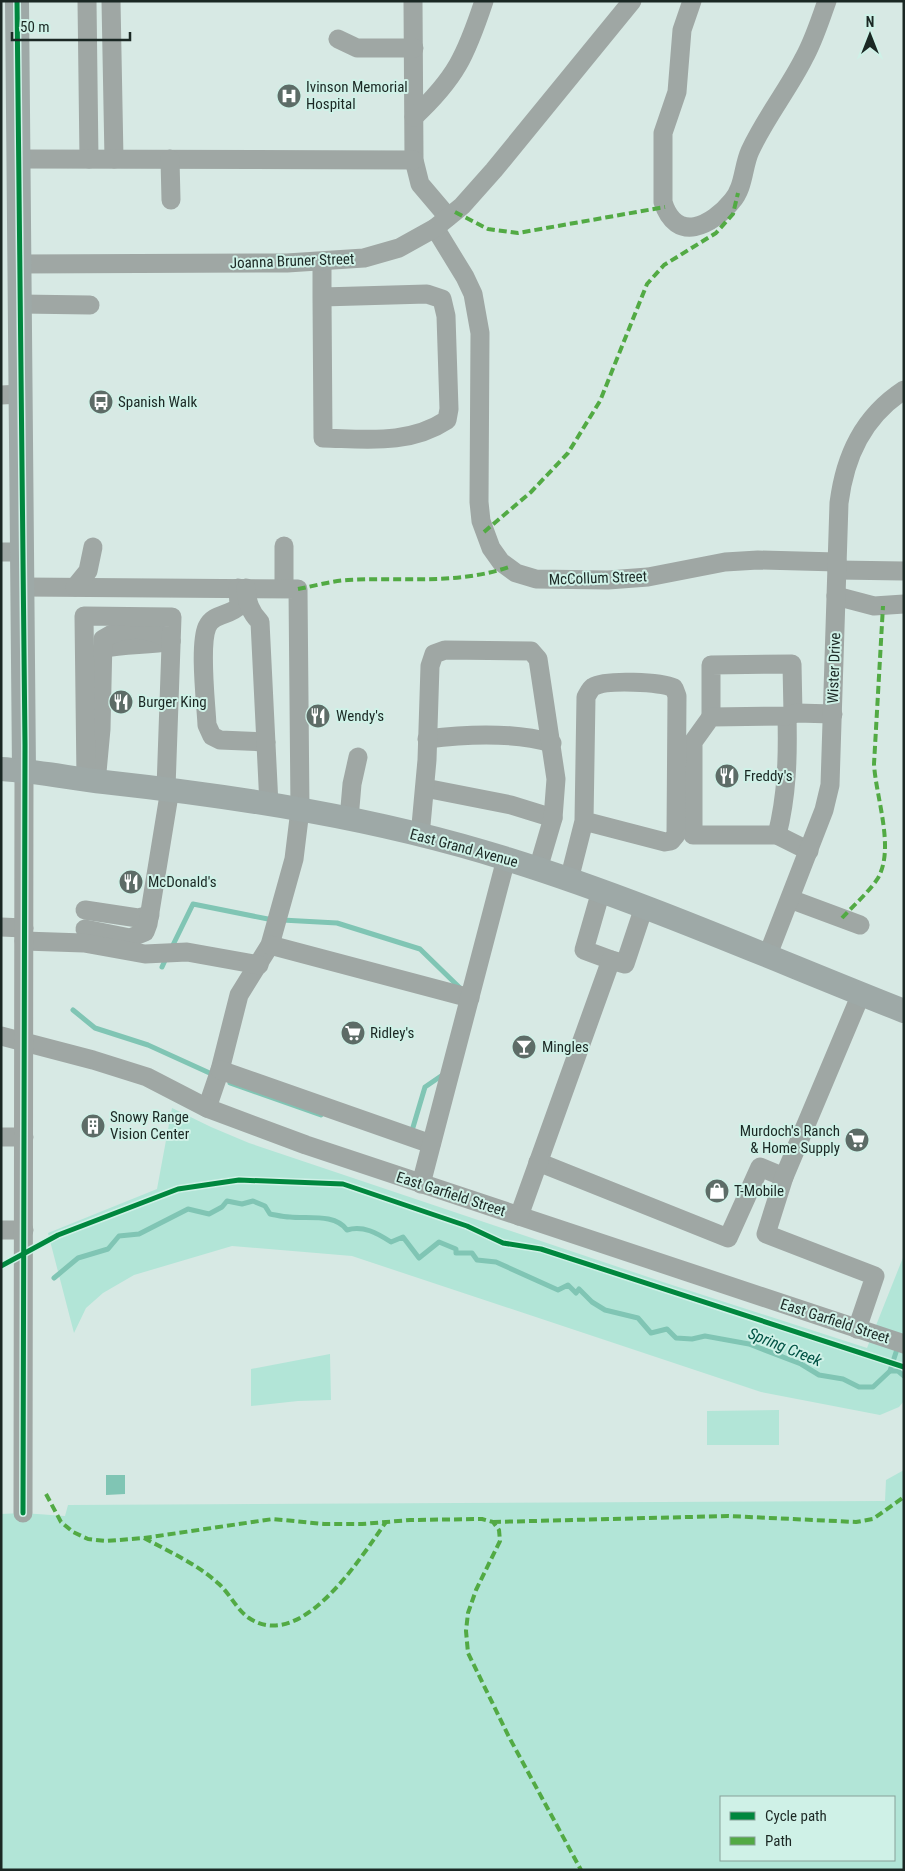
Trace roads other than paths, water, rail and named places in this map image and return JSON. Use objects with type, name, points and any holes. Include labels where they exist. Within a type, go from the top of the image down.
[{"type":"main road","points":[[13,770],[23,587],[12,552],[12,395],[21,304],[20,159],[10,50],[17,1]]},
{"type":"main road","name":"East Grand Avenue","points":[[13,770],[168,788],[350,819],[506,859],[644,907],[904,1011]]},
{"type":"street","points":[[87,1],[90,160]]},
{"type":"street","points":[[112,1],[114,159]]},
{"type":"street","name":"McCollum Street","points":[[413,1],[414,160],[420,184],[441,223],[465,277],[476,308],[480,333],[479,502],[484,532],[491,548],[501,562],[516,572],[536,579],[564,581],[648,577],[734,562],[904,571]]},
{"type":"street","points":[[414,117],[438,94],[456,71],[471,41],[484,1]]},
{"type":"street","name":"Joanna Bruner Street","points":[[21,264],[322,262],[384,254],[414,241],[462,206],[494,170],[632,1]]},
{"type":"street","points":[[692,1],[682,30],[677,92],[662,133],[663,202],[666,212],[673,221],[681,226],[695,228],[703,226],[732,202],[738,193],[750,150],[804,59],[827,1]]},
{"type":"street","points":[[338,38],[357,48],[414,48]]},
{"type":"street","points":[[20,159],[414,160]]},
{"type":"street","points":[[170,160],[171,200]]},
{"type":"street","points":[[322,262],[322,297],[323,438],[397,439],[431,430],[447,420],[449,409],[446,316],[442,299],[428,294],[322,297]]},
{"type":"street","points":[[21,304],[90,305]]},
{"type":"street","name":"Wister Drive","points":[[767,957],[809,851],[824,810],[830,785],[839,503],[842,476],[850,454],[871,418],[904,390]]},
{"type":"street","points":[[284,546],[284,588]]},
{"type":"street","points":[[75,587],[88,572],[93,548]]},
{"type":"street","points":[[23,587],[298,589],[300,810],[294,859],[270,945],[260,965],[239,995],[220,1070],[207,1108]]},
{"type":"street","points":[[242,588],[239,606],[235,610],[217,616],[207,627],[204,650],[207,725],[212,736],[220,740],[266,742]]},
{"type":"street","points":[[242,588],[247,602],[260,622],[269,805]]},
{"type":"street","points":[[836,596],[874,606],[904,604]]},
{"type":"street","points":[[235,610],[254,615]]},
{"type":"street","points":[[85,929],[130,938],[145,932],[150,915],[168,788],[172,617],[84,616],[91,780]]},
{"type":"street","points":[[91,780],[101,729],[102,649],[171,641]]},
{"type":"street","points":[[420,836],[428,739],[430,666],[434,654],[445,650],[530,651],[538,659],[556,779],[553,818],[538,869]]},
{"type":"street","points":[[777,835],[784,806],[789,766],[792,664],[711,665],[711,717],[693,742],[693,835],[777,835],[809,851]]},
{"type":"street","points":[[568,880],[584,821],[586,697],[592,688],[605,683],[665,684],[674,688],[677,696],[676,835],[671,841],[665,842],[584,821]]},
{"type":"street","points":[[711,717],[832,714]]},
{"type":"street","points":[[428,739],[486,736],[536,738],[552,743]]},
{"type":"street","points":[[350,819],[352,784],[358,757]]},
{"type":"street","points":[[13,770],[24,934],[23,1513]]},
{"type":"street","points":[[425,788],[511,805],[553,818]]},
{"type":"street","points":[[421,1184],[506,859]]},
{"type":"street","points":[[602,891],[584,950],[610,960],[625,964],[644,907]]},
{"type":"street","points":[[790,899],[860,925]]},
{"type":"street","points":[[85,910],[138,918],[150,915]]},
{"type":"street","points":[[1,927],[24,934],[145,954],[187,952],[260,965]]},
{"type":"street","points":[[270,945],[470,998]]},
{"type":"street","points":[[518,1216],[610,960]]},
{"type":"street","points":[[861,994],[784,1177],[766,1234],[875,1276],[865,1332]]},
{"type":"street","name":"East Garfield Street","points":[[1,1036],[93,1060],[147,1077],[207,1108],[306,1146],[904,1344]]},
{"type":"street","points":[[220,1070],[431,1144]]},
{"type":"street","points":[[1,1137],[24,1137]]},
{"type":"street","points":[[538,1162],[728,1238],[760,1167],[784,1177]]},
{"type":"street","points":[[1,1230],[24,1230]]},
{"type":"waterway","points":[[171,949],[193,904],[273,920]]},
{"type":"waterway","points":[[282,920],[337,923],[420,949],[461,989]]},
{"type":"waterway","points":[[162,967],[167,956]]},
{"type":"waterway","points":[[73,1010],[95,1028],[148,1045],[214,1075]]},
{"type":"waterway","points":[[411,1134],[425,1087],[444,1074]]},
{"type":"waterway","points":[[230,1083],[321,1115]]},
{"type":"waterway","name":"Spring Creek","points":[[54,1278],[78,1258],[108,1249],[119,1236],[139,1234],[188,1209],[209,1214],[222,1207],[227,1201],[242,1204],[253,1201],[265,1206],[270,1214],[287,1217],[328,1219],[342,1225],[347,1230],[364,1229],[391,1242],[403,1237],[419,1258],[439,1242],[456,1249],[456,1253],[472,1253],[477,1260],[496,1262],[558,1290],[568,1285],[576,1293],[579,1289],[592,1302],[605,1310],[638,1318],[651,1333],[667,1329],[676,1338],[692,1339],[705,1336],[749,1344],[801,1364],[819,1375],[843,1379],[859,1387],[873,1387],[890,1371],[898,1346]]},
{"type":"waterway","points":[[890,1371],[898,1371],[904,1376]]},
{"type":"place","name":"Ivinson Memorial Hospital","points":[[289,96]]},
{"type":"place","name":"Spanish Walk","points":[[101,402]]},
{"type":"place","name":"Burger King","points":[[121,702]]},
{"type":"place","name":"Wendy's","points":[[318,716]]},
{"type":"place","name":"Freddy's","points":[[727,776]]},
{"type":"place","name":"McDonald's","points":[[131,882]]},
{"type":"place","name":"Ridley's","points":[[353,1033]]},
{"type":"place","name":"Mingles","points":[[524,1047]]},
{"type":"place","name":"Snowy Range Vision Center","points":[[93,1126]]},
{"type":"place","name":"Murdoch's Ranch & Home Supply","points":[[857,1140]]},
{"type":"place","name":"T-Mobile","points":[[717,1191]]}]
